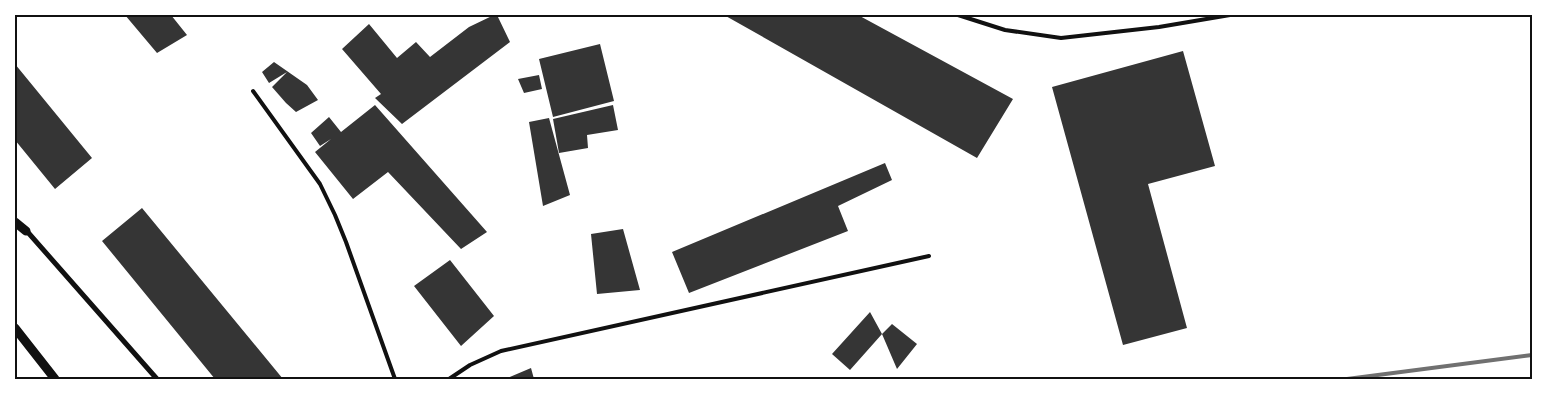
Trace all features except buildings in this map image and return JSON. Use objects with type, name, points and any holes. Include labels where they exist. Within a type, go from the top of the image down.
[{"type":"street","points":[[15,218],[157,379]]},
{"type":"street","points":[[15,222],[26,231]]},
{"type":"street","points":[[15,328],[55,379]]},
{"type":"lane","points":[[958,15],[1005,30],[1061,38],[1159,27],[1230,15]]},
{"type":"lane","points":[[253,91],[320,184],[346,242],[394,379]]},
{"type":"lane","points":[[449,379],[470,365],[501,351],[929,256]]},
{"type":"railway","points":[[1347,379],[1532,355]]}]
